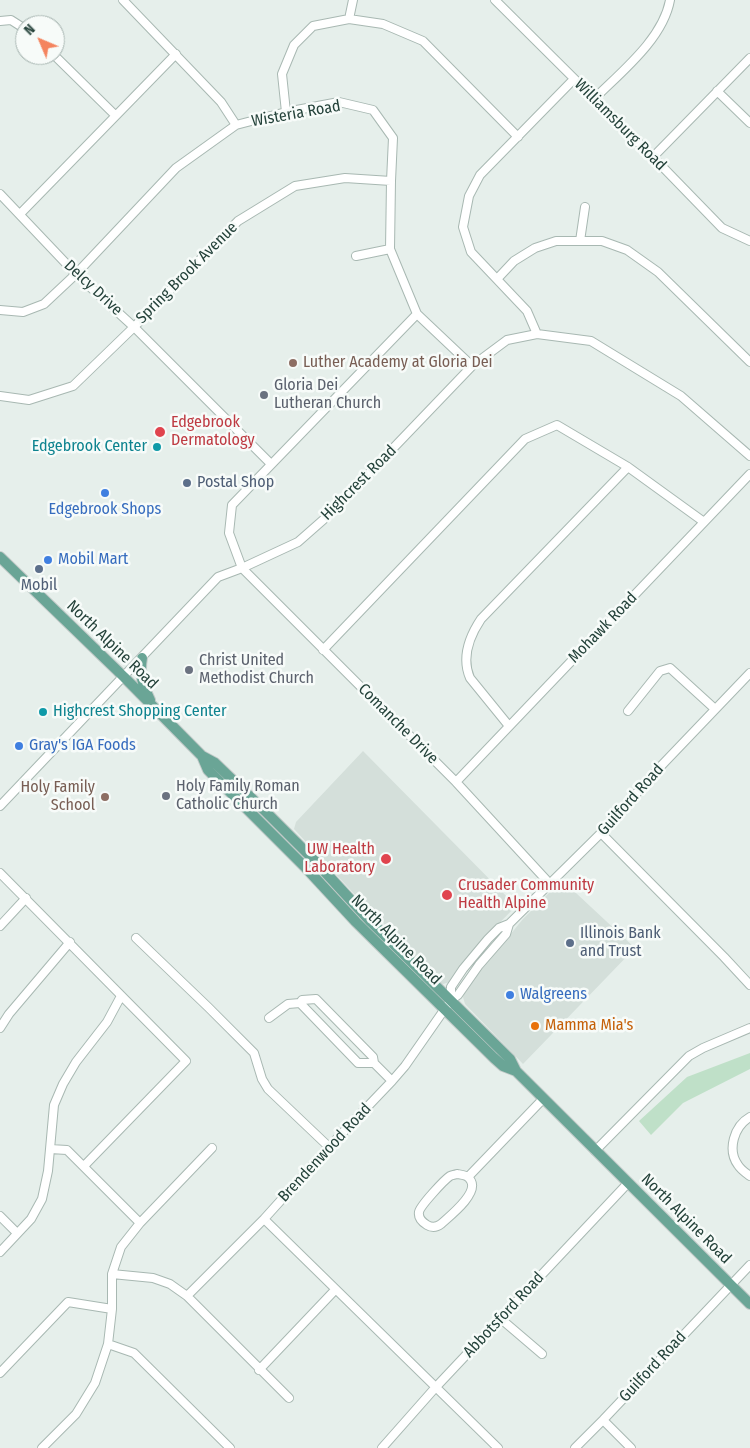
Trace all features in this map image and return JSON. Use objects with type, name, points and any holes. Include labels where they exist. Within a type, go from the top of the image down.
[{"type":"main road","name":"North Alpine Road","points":[[0,557],[124,677],[202,756],[215,763],[265,811],[314,860],[371,922],[510,1059],[516,1071],[543,1099],[750,1304]]},
{"type":"main road","points":[[142,658],[140,669],[143,684],[152,706]]},
{"type":"main road","name":"North Alpine Road","points":[[202,756],[208,770],[306,868],[356,922],[503,1066],[516,1071]]},
{"type":"street","points":[[123,0],[221,102],[236,125]]},
{"type":"street","points":[[350,19],[353,0]]},
{"type":"street","name":"Williamsburg Road","points":[[495,0],[722,228],[750,240]]},
{"type":"street","points":[[594,99],[644,49],[666,17],[670,0]]},
{"type":"street","points":[[286,112],[282,74],[294,45],[313,26],[350,19],[383,24],[423,41],[518,137]]},
{"type":"street","points":[[0,21],[11,20],[15,23]]},
{"type":"street","points":[[20,214],[176,54]]},
{"type":"street","points":[[653,157],[750,58]]},
{"type":"street","points":[[64,65],[115,115]]},
{"type":"street","points":[[536,334],[527,311],[498,278],[471,252],[463,228],[469,196],[480,175],[574,79]]},
{"type":"street","points":[[717,91],[750,123]]},
{"type":"street","name":"Wisteria Road","points":[[0,310],[23,312],[44,304],[76,274],[176,168],[236,125],[286,112],[339,102],[373,110],[393,138],[390,249],[417,314],[472,366]]},
{"type":"street","name":"Spring Brook Avenue","points":[[0,396],[29,400],[73,386],[238,221],[295,186],[345,178],[391,181]]},
{"type":"street","name":"Delcy Drive","points":[[0,194],[76,274],[134,327],[271,464]]},
{"type":"street","points":[[580,241],[585,207]]},
{"type":"street","points":[[498,278],[514,261],[535,248],[556,241],[602,242],[627,250],[658,272],[750,362]]},
{"type":"street","points":[[356,256],[390,249]]},
{"type":"street","points":[[242,568],[229,533],[232,505],[417,314]]},
{"type":"street","name":"Highcrest Road","points":[[0,806],[218,577],[298,542],[324,519],[472,366],[507,340],[536,334],[591,341],[681,396],[750,456]]},
{"type":"street","points":[[324,650],[525,439],[557,426],[628,467],[704,522]]},
{"type":"street","points":[[509,726],[470,678],[466,670],[465,655],[473,632],[481,619],[628,467]]},
{"type":"street","name":"Mohawk Road","points":[[456,782],[750,474]]},
{"type":"street","name":"Comanche Drive","points":[[242,568],[456,782],[550,884]]},
{"type":"street","points":[[628,711],[660,671],[670,668],[715,709]]},
{"type":"street","name":"Guilford Road","points":[[451,1000],[458,995],[479,965],[506,934],[509,924],[600,833],[750,673]]},
{"type":"street","points":[[600,833],[750,985]]},
{"type":"street","points":[[0,872],[186,1061],[84,1166]]},
{"type":"street","points":[[0,926],[26,898]]},
{"type":"street","points":[[136,938],[254,1053],[262,1079],[268,1089],[329,1147]]},
{"type":"street","points":[[0,1028],[9,1014],[70,942]]},
{"type":"street","points":[[0,1252],[31,1219],[42,1199],[50,1149],[54,1105],[63,1084],[76,1062],[107,1022],[122,996]]},
{"type":"street","points":[[269,1018],[288,1004],[316,999],[373,1057],[374,1063],[392,1081]]},
{"type":"street","name":"Brendenwood Road","points":[[187,1296],[264,1219],[392,1081],[405,1066],[451,1000]]},
{"type":"street","points":[[300,1003],[358,1063],[374,1063]]},
{"type":"street","points":[[596,1151],[689,1056],[750,1028]]},
{"type":"street","points":[[468,1177],[543,1099]]},
{"type":"street","points":[[748,1118],[740,1126],[732,1146],[737,1164],[741,1170],[750,1176]]},
{"type":"street","points":[[42,1448],[76,1414],[95,1383],[108,1344],[112,1309],[112,1274],[121,1247],[140,1223],[212,1148]]},
{"type":"street","points":[[50,1149],[67,1150],[140,1223]]},
{"type":"street","points":[[457,1174],[468,1177],[472,1186],[470,1195],[441,1224],[430,1227],[421,1221],[419,1214],[421,1206],[449,1177],[457,1174]]},
{"type":"street","name":"Abbotsford Road","points":[[382,1448],[435,1388],[628,1183]]},
{"type":"street","points":[[0,1216],[17,1233]]},
{"type":"street","points":[[264,1219],[498,1448]]},
{"type":"street","name":"Guilford Road","points":[[575,1448],[750,1265]]},
{"type":"street","points":[[112,1274],[153,1278],[170,1284],[187,1296],[289,1398]]},
{"type":"street","points":[[259,1370],[335,1290]]},
{"type":"street","points":[[0,1373],[68,1302],[112,1309]]},
{"type":"street","points":[[501,1319],[542,1354]]},
{"type":"street","points":[[108,1344],[134,1353],[230,1448]]},
{"type":"street","points":[[603,1420],[630,1448]]},
{"type":"shaded area","points":[[363,751],[516,906],[479,944],[450,982],[443,984],[438,982],[413,957],[383,921],[374,912],[370,911],[294,829],[296,822]]},
{"type":"shaded area","points":[[562,880],[635,948],[523,1064],[465,1004],[464,992],[480,968],[491,958],[523,919]]},
{"type":"green space","points":[[750,1053],[750,1069],[683,1103],[651,1135],[639,1121],[687,1077]]},
{"type":"place","name":"Luther Academy at Gloria Dei","points":[[293,363]]},
{"type":"place","name":"Gloria Dei Lutheran Church","points":[[264,395]]},
{"type":"place","name":"Edgebrook Dermatology","points":[[160,432]]},
{"type":"place","name":"Edgebrook Center","points":[[157,447]]},
{"type":"place","name":"Postal Shop","points":[[187,483]]},
{"type":"place","name":"Edgebrook Shops","points":[[105,493]]},
{"type":"place","name":"Mobil Mart","points":[[48,560]]},
{"type":"place","name":"Mobil","points":[[39,569]]},
{"type":"place","name":"Christ United Methodist Church","points":[[189,670]]},
{"type":"place","name":"Highcrest Shopping Center","points":[[43,712]]},
{"type":"place","name":"Gray's IGA Foods","points":[[19,746]]},
{"type":"place","name":"Holy Family Roman Catholic Church","points":[[166,796]]},
{"type":"place","name":"Holy Family School","points":[[105,797]]},
{"type":"place","name":"UW Health Laboratory","points":[[386,859]]},
{"type":"place","name":"Crusader Community Health Alpine","points":[[447,895]]},
{"type":"place","name":"Illinois Bank and Trust","points":[[570,943]]},
{"type":"place","name":"Walgreens","points":[[510,995]]},
{"type":"place","name":"Mamma Mia's","points":[[535,1026]]}]
